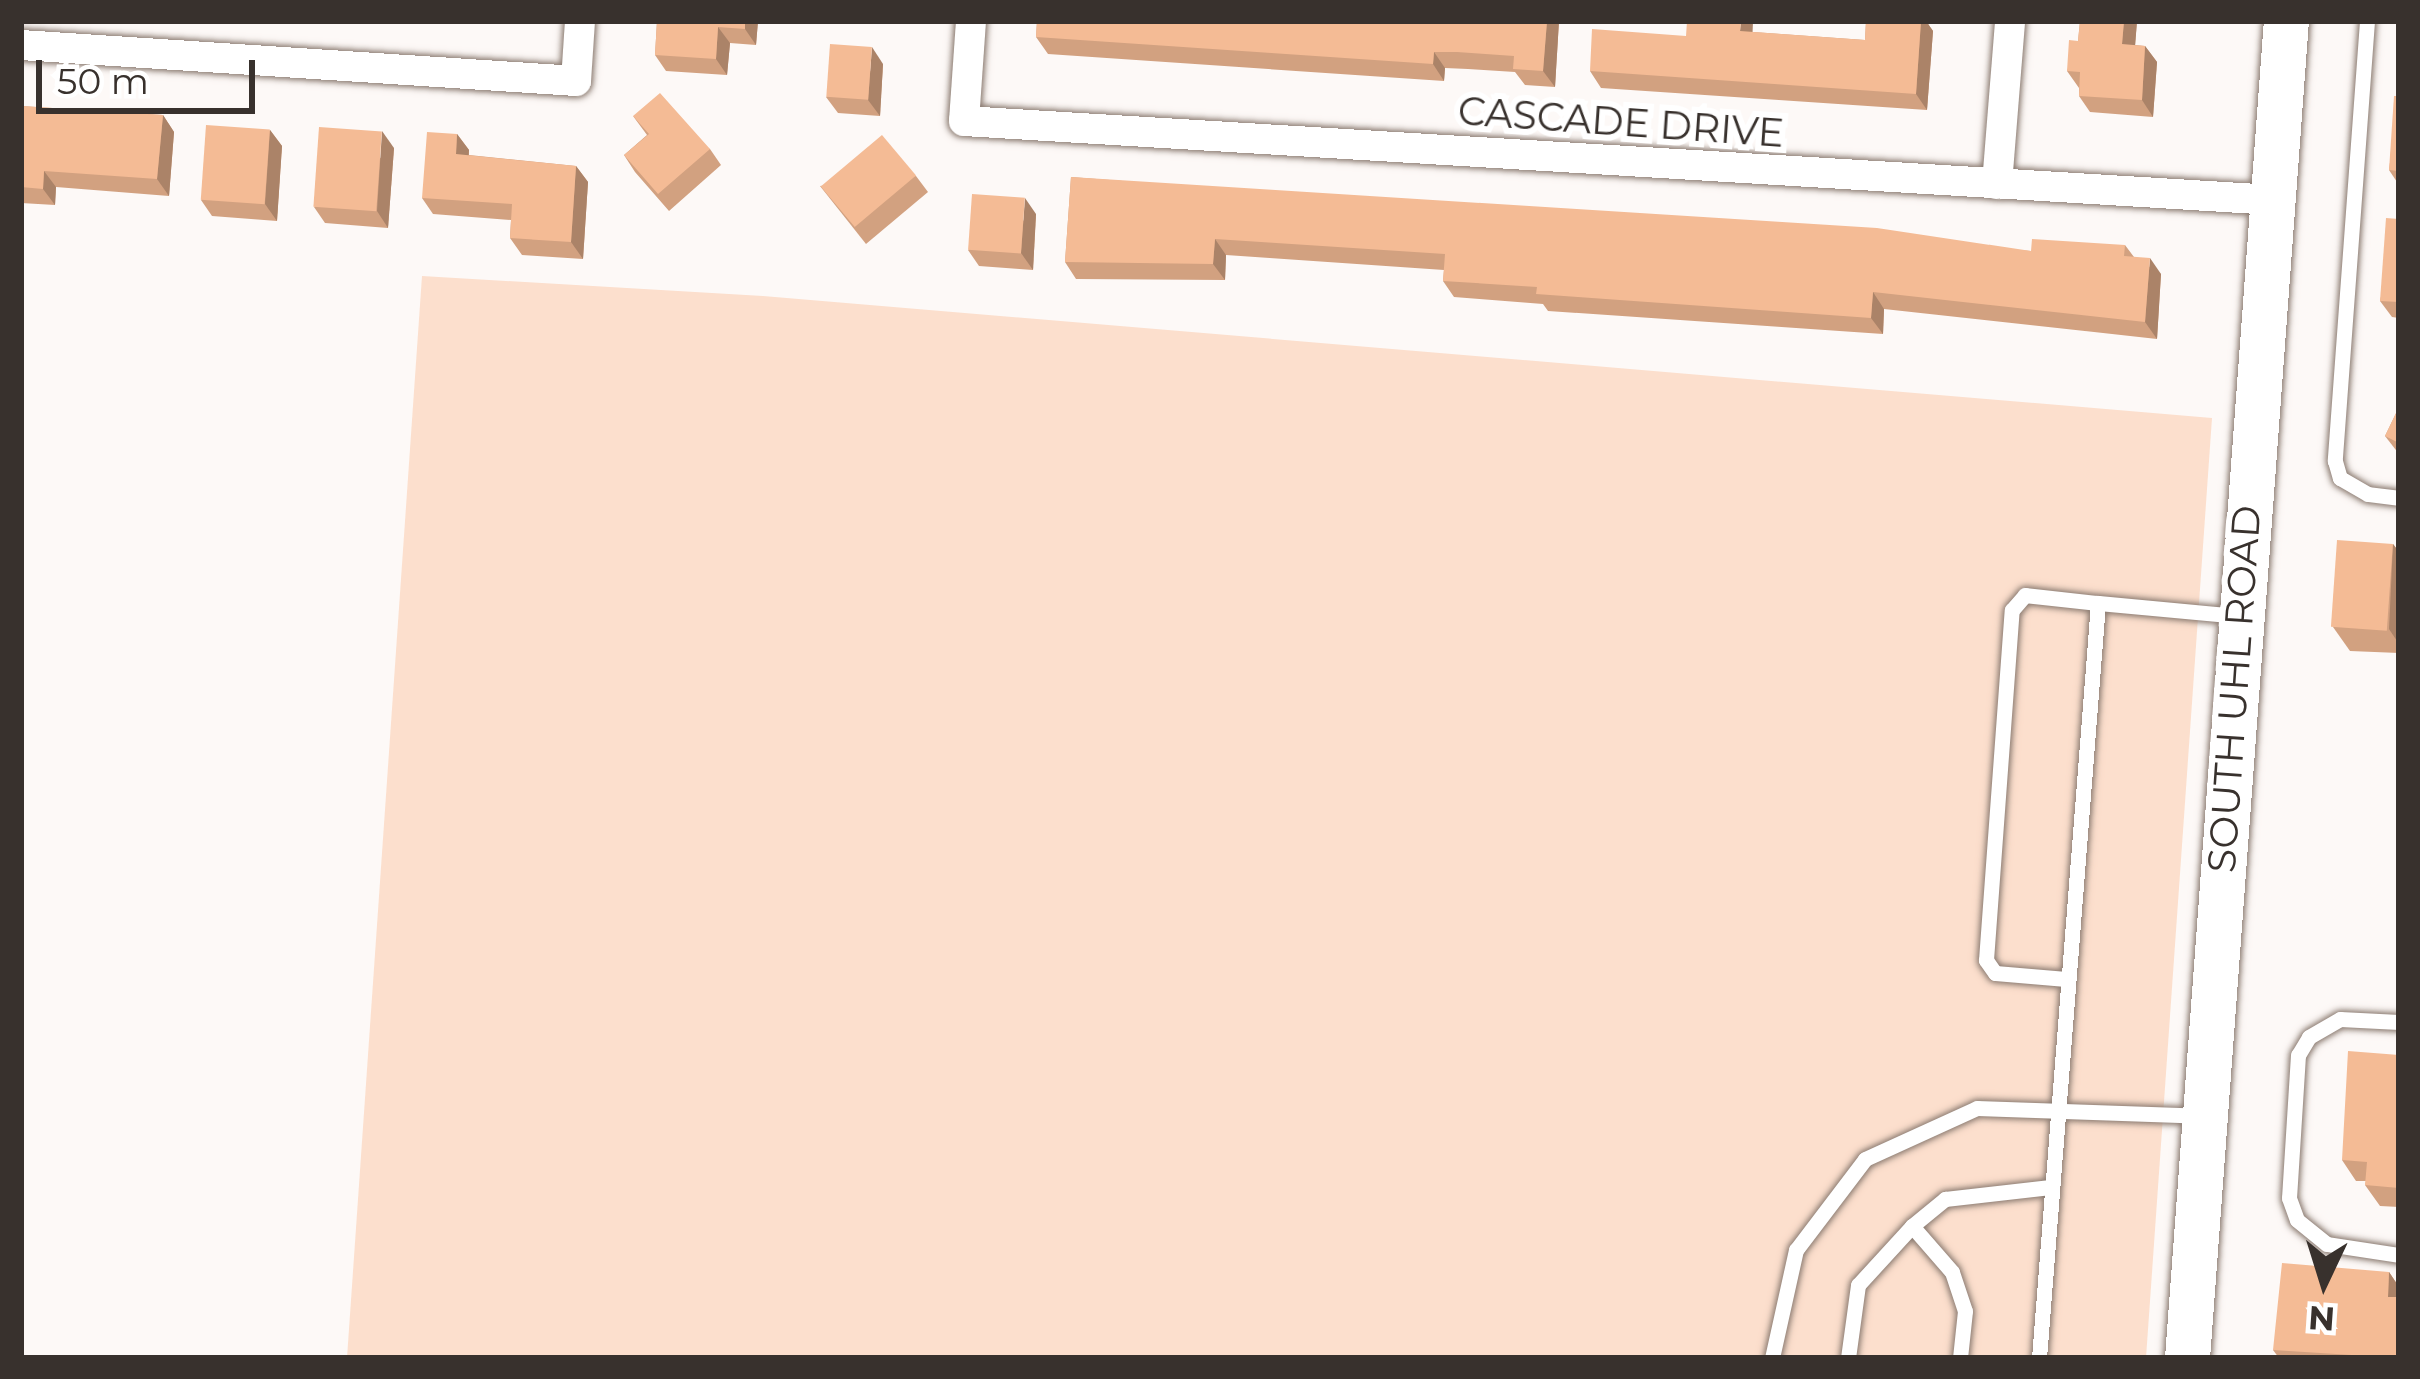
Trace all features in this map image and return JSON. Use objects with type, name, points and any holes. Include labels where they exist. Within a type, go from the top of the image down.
[{"type":"main road","name":"SOUTH UHL ROAD","points":[[2187,1358],[2286,21]]},
{"type":"street","points":[[21,45],[576,80],[580,21]]},
{"type":"street","name":"CASCADE DRIVE","points":[[971,21],[964,121],[2274,200]]},
{"type":"street","points":[[1997,184],[2010,21]]},
{"type":"lane","points":[[2367,21],[2335,460],[2340,478],[2368,494],[2399,497]]},
{"type":"lane","points":[[2066,979],[1995,973],[1986,960],[2012,610],[2025,595],[2239,616]]},
{"type":"lane","points":[[2039,1358],[2098,603]]},
{"type":"lane","points":[[2399,1022],[2341,1019],[2309,1037],[2298,1055],[2290,1198],[2297,1220],[2327,1244],[2399,1255]]},
{"type":"lane","points":[[1772,1358],[1796,1250],[1865,1159],[1977,1108],[2204,1116]]},
{"type":"lane","points":[[1848,1358],[1858,1286],[1912,1226],[1945,1199],[2050,1186]]},
{"type":"lane","points":[[1912,1226],[1952,1271],[1965,1310],[1960,1358]]},
{"type":"shaded area","points":[[422,276],[763,296],[2212,418],[2146,1358],[347,1358]]},
{"type":"building","points":[[657,21],[745,21],[745,29],[718,27],[716,59],[655,55]]},
{"type":"building","points":[[1037,21],[1547,21],[1543,71],[1513,69],[1514,56],[1457,52],[1434,52],[1433,64],[1036,37]]},
{"type":"building","points":[[1687,21],[1741,21],[1740,31],[1865,40],[1866,21],[1921,21],[1916,94],[1590,71],[1592,29],[1686,36]]},
{"type":"building","points":[[2080,21],[2124,21],[2122,44],[2145,46],[2142,100],[2079,96],[2080,72],[2067,71],[2069,40],[2078,41]]},
{"type":"building","points":[[830,44],[872,47],[868,100],[826,97]]},
{"type":"building","points":[[660,93],[710,149],[658,194],[624,155],[649,134],[633,116]]},
{"type":"building","points":[[2394,96],[2399,96],[2399,171],[2389,170]]},
{"type":"building","points":[[21,106],[163,115],[157,179],[44,171],[43,189],[21,187]]},
{"type":"building","points":[[206,125],[270,129],[265,204],[201,200]]},
{"type":"building","points":[[319,127],[382,131],[376,211],[313,207]]},
{"type":"building","points":[[427,132],[457,134],[456,154],[576,166],[571,242],[510,238],[512,204],[422,198]]},
{"type":"building","points":[[882,135],[916,176],[855,227],[821,186]]},
{"type":"building","points":[[1071,177],[1877,228],[2031,251],[2032,239],[2125,245],[2124,256],[2150,258],[2145,322],[1873,292],[1871,318],[1536,294],[1537,287],[1443,281],[1445,254],[1215,239],[1213,264],[1065,262]]},
{"type":"building","points":[[972,194],[1025,198],[1021,254],[968,250]]},
{"type":"building","points":[[2386,218],[2399,219],[2399,302],[2380,301]]},
{"type":"building","points":[[2399,407],[2399,443],[2385,436]]},
{"type":"building","points":[[2337,540],[2393,544],[2387,631],[2331,627]]},
{"type":"building","points":[[2348,1051],[2399,1055],[2399,1188],[2365,1185],[2367,1162],[2342,1160]]},
{"type":"building","points":[[2282,1263],[2389,1272],[2388,1297],[2399,1297],[2399,1358],[2273,1350]]}]
